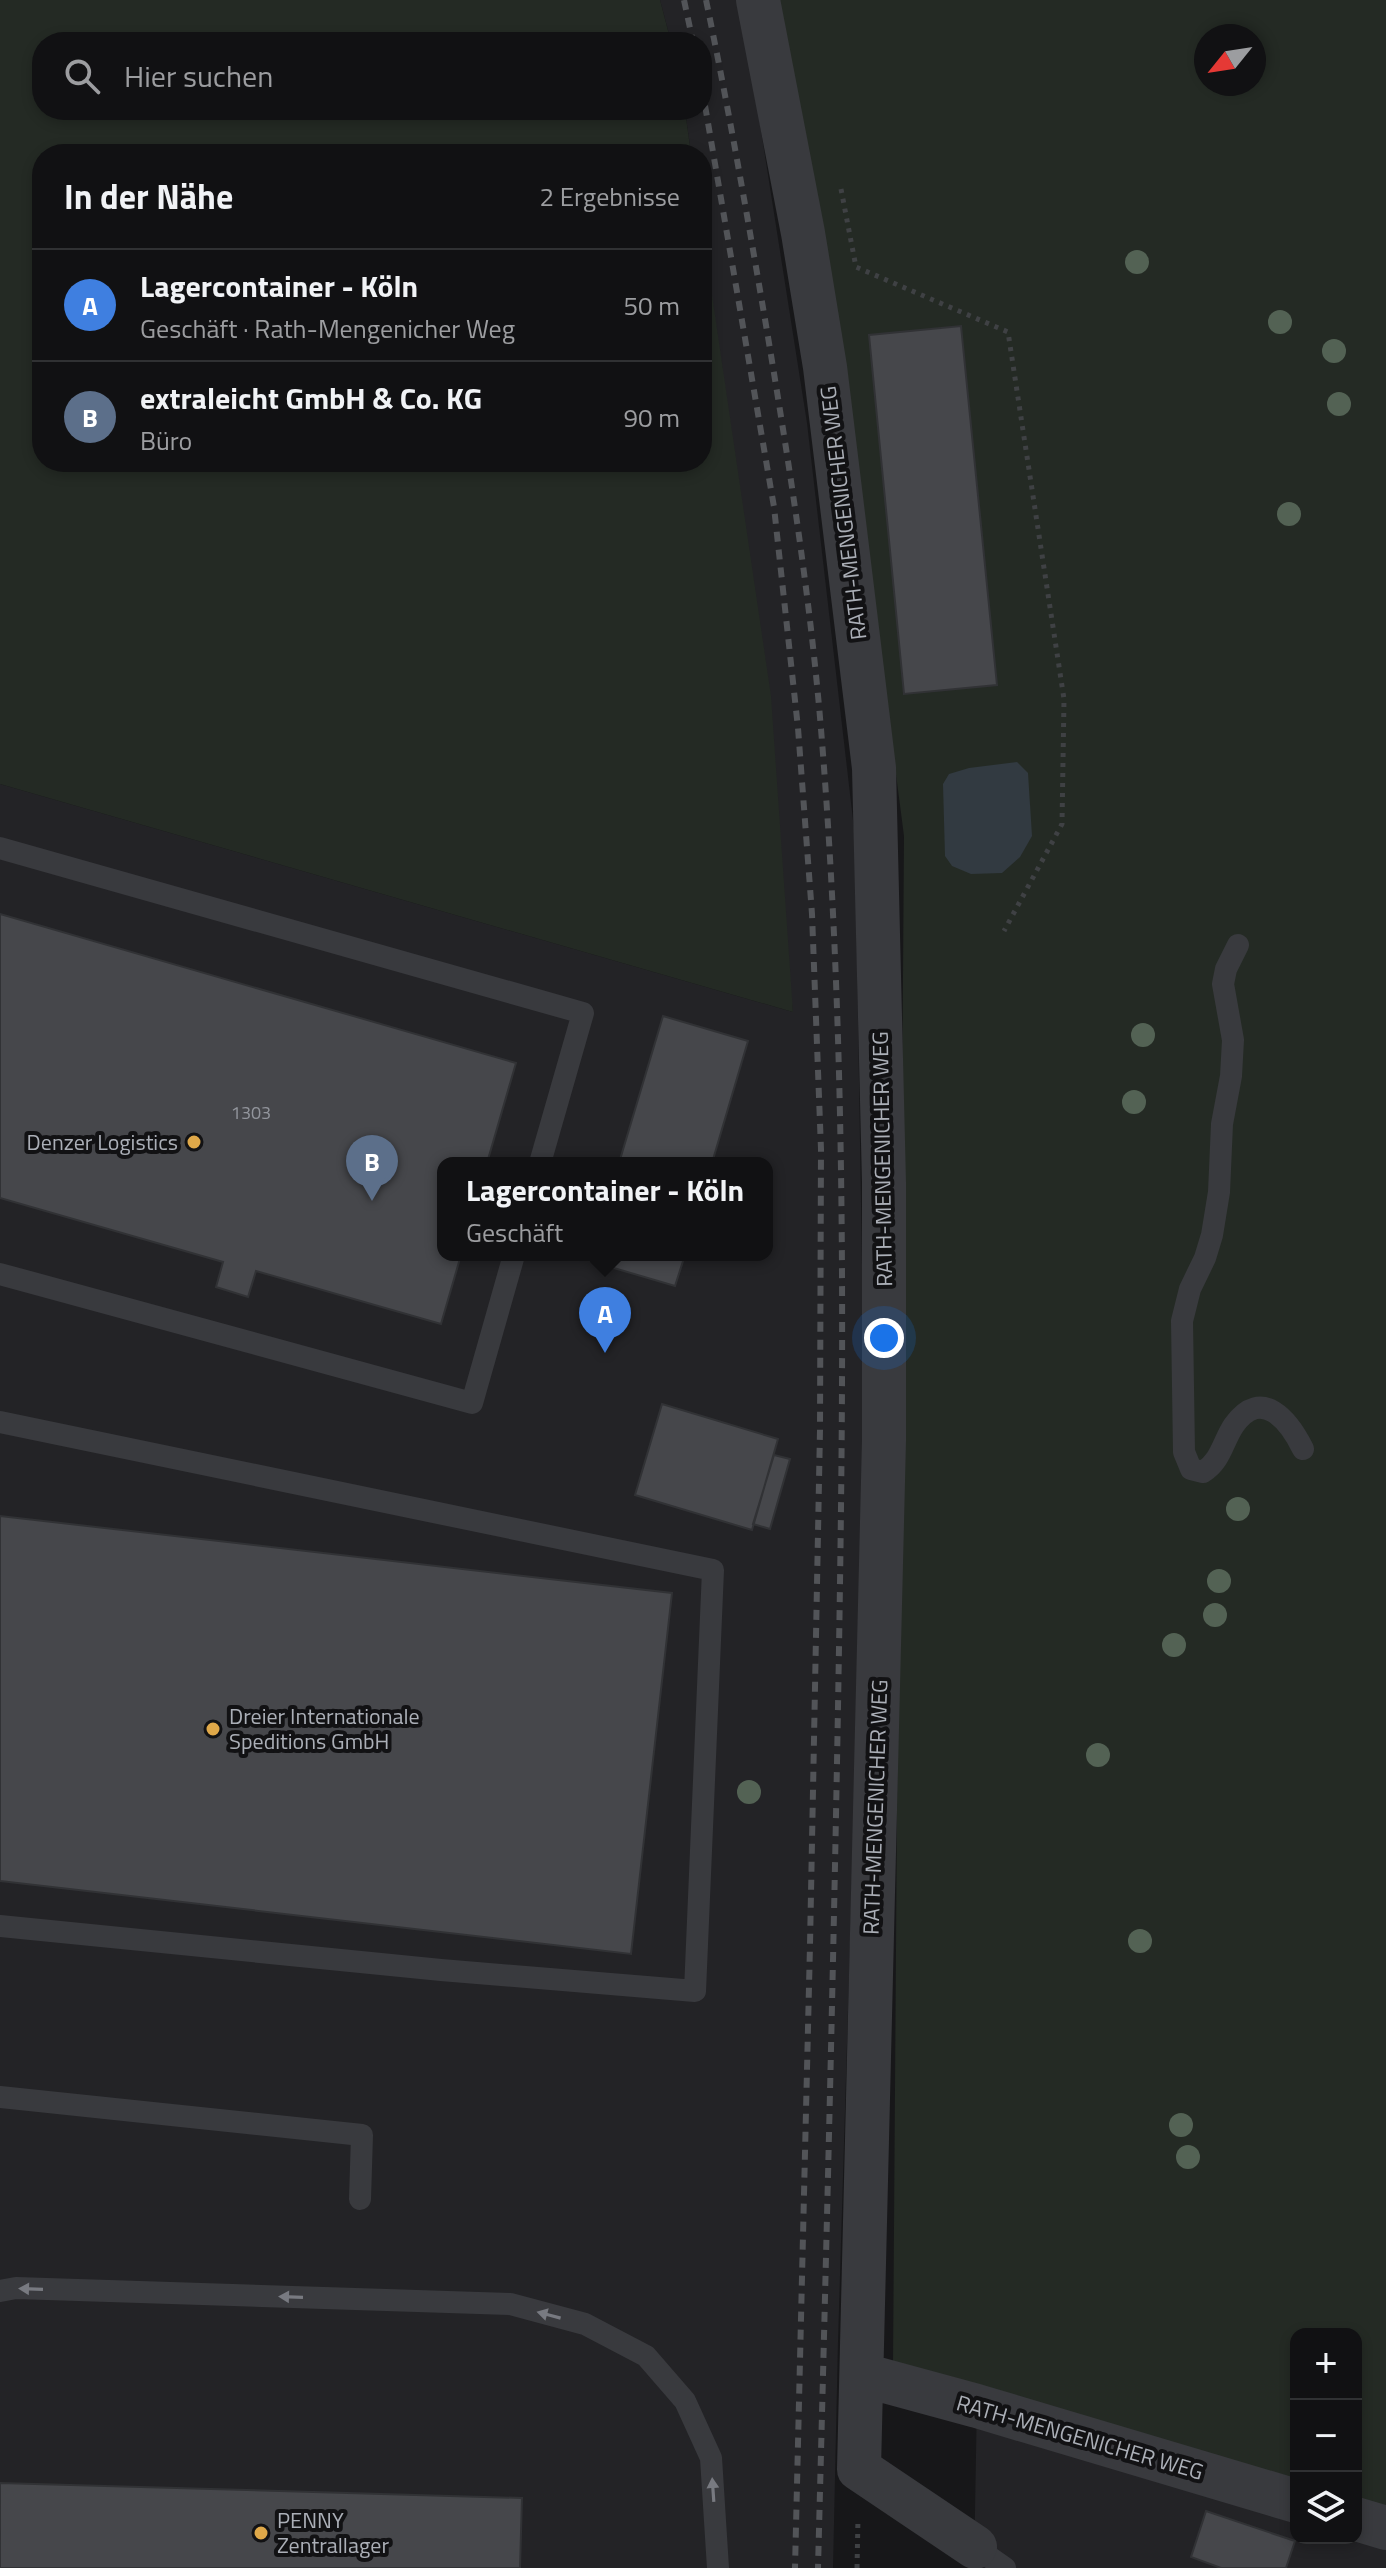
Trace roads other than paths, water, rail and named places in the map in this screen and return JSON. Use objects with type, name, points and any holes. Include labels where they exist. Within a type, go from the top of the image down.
[{"type":"street","name":"RATH-MENGENICHER WEG","points":[[758,0],[803,233],[825,367],[874,768],[884,1183],[884,1440],[859,2469],[990,2558]]},
{"type":"street","name":"RATH-MENGENICHER WEG","points":[[863,2375],[1290,2499]]},
{"type":"street","points":[[1362,2521],[1386,2528]]},
{"type":"lane","points":[[0,848],[583,1013],[542,1157]]},
{"type":"lane","points":[[1238,945],[1226,969],[1223,984],[1233,1040],[1231,1076],[1222,1124],[1219,1192],[1212,1235],[1190,1289],[1182,1321],[1184,1452],[1191,1469],[1203,1472],[1212,1466],[1234,1425],[1247,1411],[1264,1408],[1281,1415],[1294,1430],[1303,1449]]},
{"type":"lane","points":[[0,1274],[472,1403],[512,1261]]},
{"type":"lane","points":[[0,1422],[713,1570],[695,1991],[441,1970],[0,1926]]},
{"type":"lane","points":[[0,2097],[362,2135],[360,2199]]},
{"type":"lane","points":[[0,2291],[16,2288],[510,2304],[585,2324],[646,2356],[685,2401],[711,2458],[718,2568]]},
{"type":"railway","points":[[684,0],[691,32]]},
{"type":"railway","points":[[706,0],[767,331],[805,579],[821,729],[835,959],[841,1188],[841,1533],[818,2568]]},
{"type":"railway","points":[[707,120],[712,144]]},
{"type":"railway","points":[[712,146],[774,507],[798,728],[812,914],[821,1149],[820,1430],[795,2568]]},
{"type":"place","name":"Denzer Logistics","points":[[194,1142]]},
{"type":"place","name":"extraleicht GmbH & Co. KG","points":[[372,1201]]},
{"type":"place","name":"Lagercontainer - Köln","points":[[605,1353]]},
{"type":"place","name":"Dreier Internationale Speditions GmbH","points":[[213,1729]]},
{"type":"place","name":"PENNY Zentrallager","points":[[261,2533]]}]
